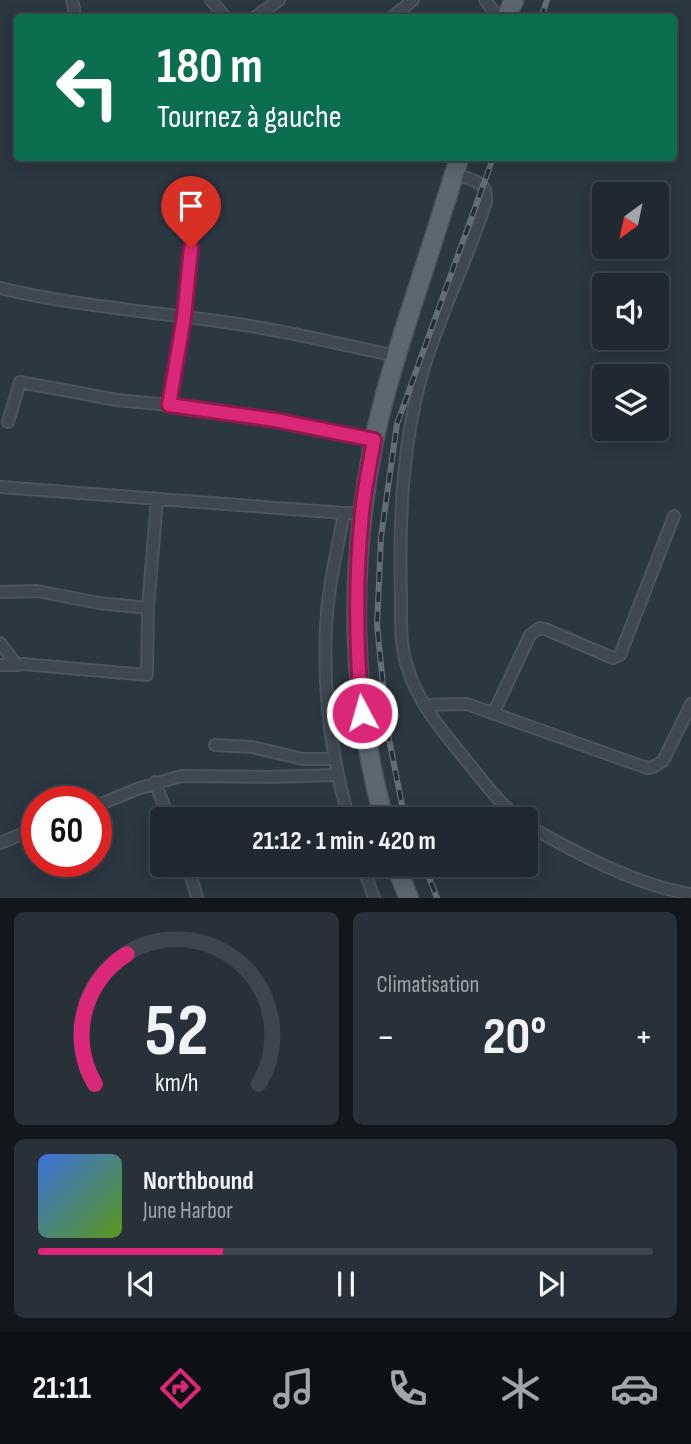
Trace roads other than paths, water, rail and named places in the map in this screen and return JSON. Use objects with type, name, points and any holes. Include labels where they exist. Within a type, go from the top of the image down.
[{"type":"main road","points":[[381,807],[365,734],[358,672],[353,513],[396,356],[456,166]]},
{"type":"main road","points":[[401,877],[409,898]]},
{"type":"street","points":[[211,0],[223,14]]},
{"type":"street","points":[[259,14],[279,0]]},
{"type":"street","points":[[396,14],[413,0]]},
{"type":"street","points":[[485,0],[496,14]]},
{"type":"street","points":[[456,166],[482,185],[486,202],[440,320],[425,363],[415,405],[402,492],[400,569],[403,648],[406,665],[425,705],[496,798],[506,807]]},
{"type":"street","points":[[169,405],[184,317],[191,248]]},
{"type":"street","points":[[0,288],[127,311],[268,329],[396,356]]},
{"type":"street","points":[[8,422],[20,382],[117,400],[275,420],[374,440]]},
{"type":"street","points":[[0,487],[353,513],[335,560],[326,623],[329,717],[346,807]]},
{"type":"street","points":[[0,665],[23,664],[147,675],[148,608],[157,500]]},
{"type":"street","points":[[493,714],[527,641],[536,630],[545,629],[613,658],[620,654],[674,516]]},
{"type":"street","points":[[0,592],[37,591],[99,603],[148,608]]},
{"type":"street","points":[[0,643],[16,665]]},
{"type":"street","points":[[425,705],[467,704],[647,768],[663,761],[691,704]]},
{"type":"street","points":[[215,745],[252,747],[303,759],[335,759]]},
{"type":"street","points":[[112,799],[155,782],[181,776],[338,775]]},
{"type":"street","points":[[155,782],[164,807]]},
{"type":"street","points":[[538,831],[615,870],[675,892],[691,894]]},
{"type":"street","points":[[0,843],[21,834]]},
{"type":"street","points":[[191,877],[197,898]]},
{"type":"street","points":[[367,877],[374,898]]},
{"type":"railway","points":[[542,14],[547,0]]},
{"type":"railway","points":[[403,807],[388,734],[377,625],[381,537],[397,424],[492,161]]},
{"type":"railway","points":[[429,877],[437,898]]}]
